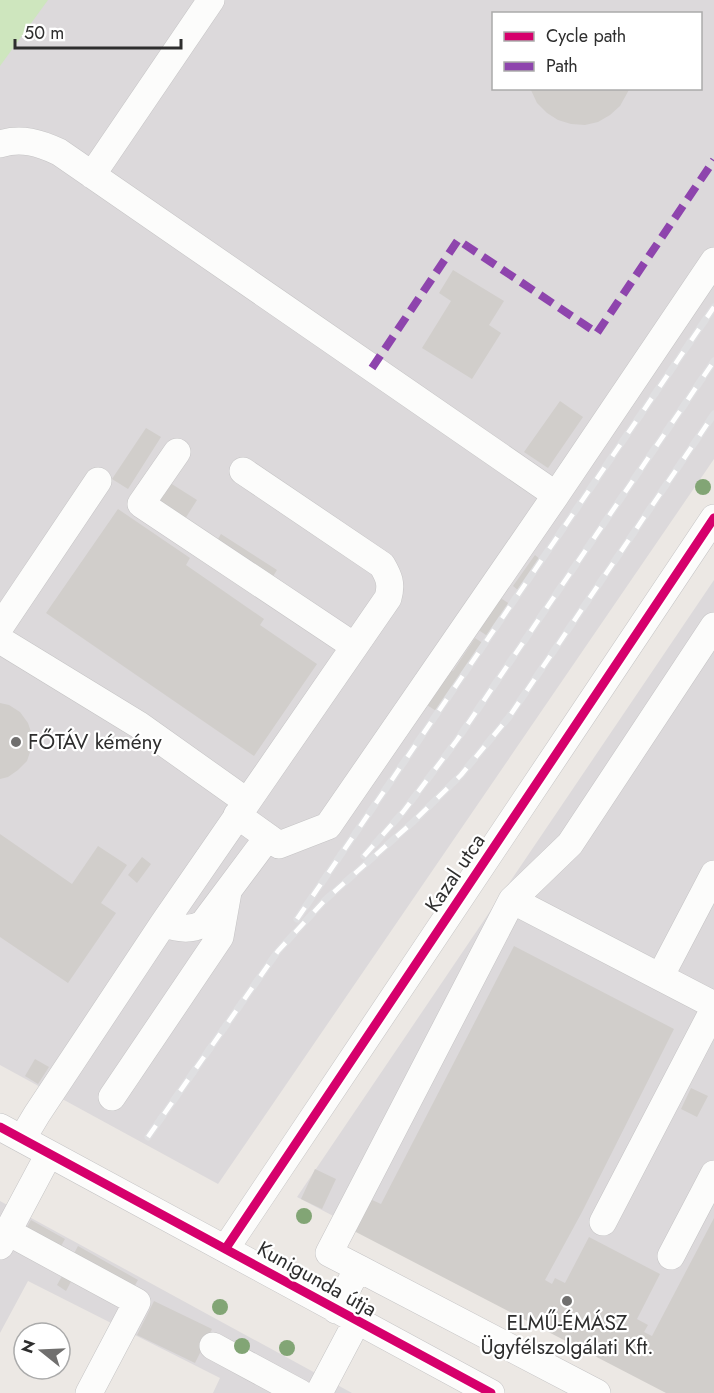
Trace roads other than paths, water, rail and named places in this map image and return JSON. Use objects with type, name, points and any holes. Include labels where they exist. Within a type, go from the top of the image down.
[{"type":"street","points":[[92,175],[210,0]]},
{"type":"street","points":[[0,144],[8,141],[26,141],[44,144],[59,152],[555,495]]},
{"type":"street","points":[[0,640],[139,725],[242,808],[268,837],[279,845],[328,826],[714,261]]},
{"type":"street","points":[[177,452],[141,504],[354,646]]},
{"type":"street","points":[[11,1133],[163,924],[388,598],[391,588],[382,565],[243,471]]},
{"type":"street","points":[[0,627],[98,481]]},
{"type":"street","name":"Kazal utca","points":[[226,1248],[714,518]]},
{"type":"street","points":[[597,1393],[329,1253],[513,900],[570,844],[714,627]]},
{"type":"street","points":[[163,924],[179,929],[193,929],[203,924],[268,837]]},
{"type":"street","points":[[660,977],[714,874]]},
{"type":"street","points":[[112,1097],[220,937],[228,892]]},
{"type":"street","points":[[513,900],[714,1007],[603,1222]]},
{"type":"street","name":"Kunigunda útja","points":[[11,1133],[226,1248],[484,1392]]},
{"type":"street","points":[[50,1154],[4,1239],[137,1302],[89,1393]]},
{"type":"street","points":[[671,1256],[714,1174]]},
{"type":"street","points":[[319,1393],[346,1316],[358,1268]]},
{"type":"street","points":[[213,1346],[300,1393]]},
{"type":"railway","points":[[297,919],[714,307]]},
{"type":"railway","points":[[364,856],[403,812],[457,740],[714,361]]},
{"type":"railway","points":[[148,1137],[278,951],[325,900],[413,822],[461,775],[509,717],[714,414]]},
{"type":"place","name":"FŐTÁV kémény","points":[[16,742]]},
{"type":"place","name":"ELMŰ-ÉMÁSZ Ügyfélszolgálati Kft.","points":[[567,1301]]}]
